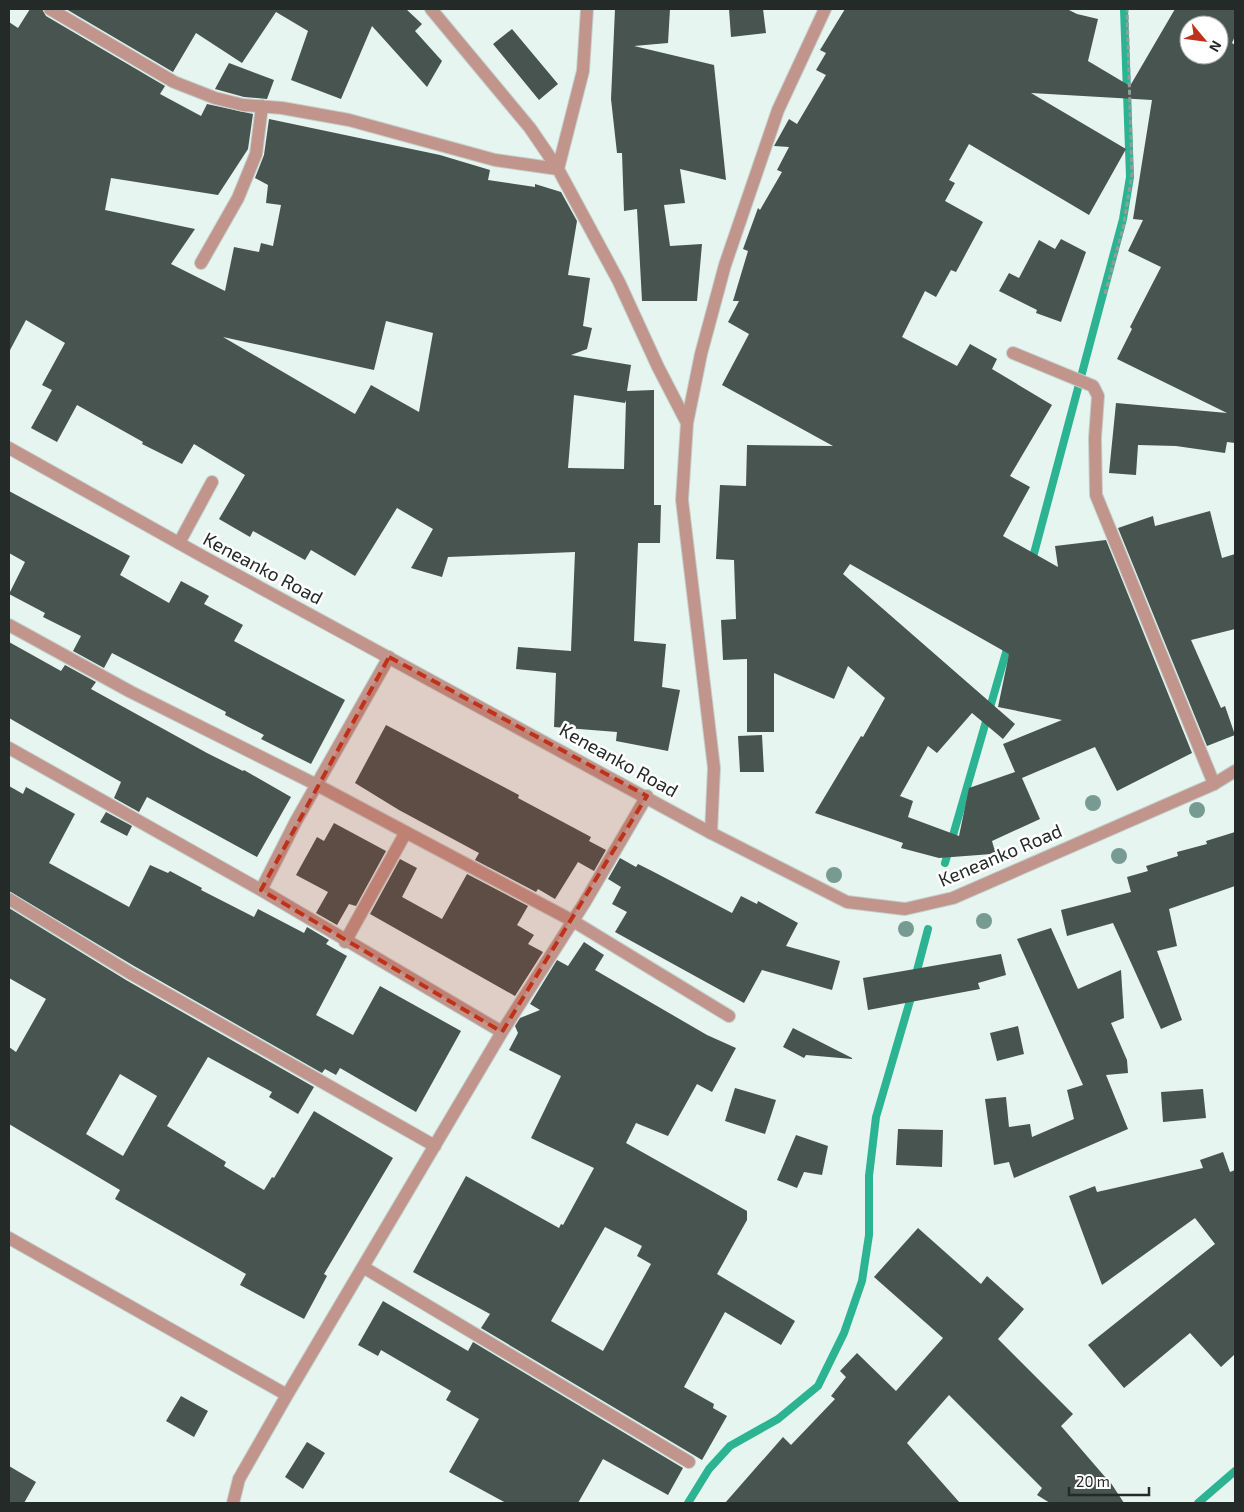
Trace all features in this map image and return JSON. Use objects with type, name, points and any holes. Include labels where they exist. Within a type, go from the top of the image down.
[{"type":"street","points":[[50,9],[174,82],[215,98],[349,120],[495,160],[558,170]]},
{"type":"street","points":[[432,9],[530,128],[558,170],[619,282],[658,367],[687,423]]},
{"type":"street","points":[[558,170],[583,71],[587,9]]},
{"type":"street","points":[[711,833],[714,768],[682,500],[687,423],[701,354],[725,265],[778,110],[825,9]]},
{"type":"street","points":[[201,263],[238,198],[256,154],[262,106]]},
{"type":"street","points":[[1013,353],[1093,386],[1098,396],[1095,438],[1096,496],[1214,784]]},
{"type":"street","name":"Keneanko Road","points":[[9,448],[179,543],[647,796],[711,833],[847,902],[905,909],[952,898],[1214,784],[1235,771]]},
{"type":"street","points":[[179,543],[212,482]]},
{"type":"street","points":[[9,625],[131,692],[317,784],[573,921],[729,1016]]},
{"type":"street","points":[[261,890],[317,784],[389,657]]},
{"type":"street","points":[[9,748],[261,890],[345,942],[502,1032]]},
{"type":"street","points":[[232,1503],[239,1480],[286,1395],[502,1032],[573,921],[647,796]]},
{"type":"street","points":[[345,942],[406,832]]},
{"type":"street","points":[[9,899],[130,974],[435,1146]]},
{"type":"street","points":[[9,1238],[286,1395]]},
{"type":"street","points":[[362,1267],[689,1462]]},
{"type":"path","points":[[1105,294],[1123,228],[1132,174],[1127,9]]},
{"type":"highlighted area","points":[[389,657],[647,796],[502,1032],[261,890]]},
{"type":"building","points":[[30,9],[42,9],[46,16],[165,86],[160,94],[201,116],[207,104],[253,114],[248,149],[218,195],[111,178],[105,210],[195,229],[171,264],[225,291],[234,247],[259,252],[261,243],[273,246],[281,205],[266,203],[268,185],[255,178],[264,155],[269,119],[440,155],[490,170],[488,180],[535,187],[535,184],[561,192],[577,221],[568,275],[590,278],[583,326],[592,328],[587,349],[571,355],[631,365],[627,391],[654,390],[654,505],[661,505],[660,543],[638,543],[634,641],[666,644],[662,687],[680,690],[668,751],[616,741],[617,732],[554,727],[556,673],[516,669],[518,647],[571,651],[575,552],[448,557],[442,577],[411,568],[433,529],[397,508],[355,576],[311,550],[305,560],[253,531],[250,537],[219,519],[245,475],[194,444],[182,464],[142,444],[143,442],[77,405],[57,442],[31,428],[52,390],[42,385],[65,343],[26,320],[9,352],[9,22],[18,28]],"holes":[[[386,321],[433,333],[419,412],[371,385],[355,414],[223,337],[374,370]],[[574,395],[625,403],[626,400],[624,469],[568,468]]]},
{"type":"building","points":[[66,9],[406,9],[422,24],[415,31],[442,61],[427,87],[372,26],[341,99],[291,80],[308,31],[276,12],[242,63],[196,33],[173,72]]},
{"type":"building","points":[[615,9],[670,9],[668,43],[634,46],[714,65],[726,180],[680,169],[685,203],[664,205],[670,246],[702,244],[697,301],[642,301],[637,209],[624,211],[622,153],[617,153],[611,99]]},
{"type":"building","points":[[729,9],[763,9],[766,33],[731,37]]},
{"type":"building","points":[[845,9],[1067,9],[1077,14],[1098,19],[1088,61],[1130,86],[1175,9],[1235,9],[1235,36],[1232,43],[1235,45],[1235,443],[1227,442],[1225,453],[1176,446],[1138,445],[1136,475],[1109,473],[1116,403],[1227,413],[1117,359],[1132,329],[1130,327],[1161,267],[1128,251],[1143,220],[1133,219],[1152,100],[1031,93],[1126,149],[1089,215],[969,144],[949,180],[955,183],[945,201],[983,222],[956,272],[951,270],[936,297],[925,291],[902,337],[957,366],[970,344],[997,359],[992,369],[1052,405],[1010,476],[1030,487],[1003,536],[1058,567],[1055,546],[1106,540],[1192,753],[1117,791],[1095,747],[1022,778],[1040,819],[992,841],[994,848],[1005,853],[939,858],[901,848],[903,843],[815,813],[885,698],[848,666],[834,699],[774,673],[774,732],[747,732],[747,659],[723,660],[721,620],[736,619],[734,560],[716,559],[720,485],[746,486],[747,445],[833,446],[722,385],[749,334],[728,322],[739,301],[733,301],[748,251],[743,249],[758,208],[760,210],[782,172],[777,170],[789,147],[774,146],[789,119],[797,124],[826,75],[816,70],[826,53],[820,50]],"holes":[[[850,564],[1009,654],[998,707],[1062,720],[1003,744],[1015,772],[969,788],[959,836],[908,817],[913,801],[900,796],[928,746],[937,753],[972,713],[1003,739],[1015,724],[843,574]]]},
{"type":"building","points":[[512,29],[558,84],[539,100],[493,44]]},
{"type":"building","points":[[229,63],[274,80],[267,99],[244,97],[215,89]]},
{"type":"building","points":[[1061,239],[1086,252],[1061,322],[1036,313],[1037,310],[999,291],[1009,273],[1019,278],[1039,240],[1055,249]]},
{"type":"building","points":[[9,491],[130,556],[120,575],[169,603],[181,581],[209,596],[204,604],[243,625],[234,641],[345,700],[311,764],[261,739],[264,735],[225,715],[226,712],[112,653],[104,668],[73,651],[81,636],[43,617],[45,613],[9,594],[25,562],[9,553]]},
{"type":"building","points":[[1210,511],[1222,558],[1235,554],[1235,629],[1191,640],[1221,708],[1225,706],[1235,735],[1207,746],[1118,528],[1153,516],[1155,526]]},
{"type":"building","points":[[9,642],[61,671],[65,665],[96,682],[91,689],[291,797],[257,857],[147,797],[139,812],[114,798],[121,782],[9,718]]},
{"type":"building","points":[[386,725],[519,795],[518,798],[591,837],[589,841],[606,850],[594,871],[578,862],[555,899],[538,889],[536,892],[475,860],[479,853],[399,810],[355,783]]},
{"type":"building","points":[[762,735],[764,772],[740,772],[738,736]]},
{"type":"building","points":[[9,786],[23,794],[26,787],[75,814],[49,863],[129,907],[150,865],[168,873],[170,871],[202,888],[201,890],[254,917],[258,909],[304,933],[307,927],[329,940],[326,944],[347,956],[316,1015],[353,1035],[380,986],[461,1031],[416,1112],[340,1068],[336,1075],[325,1069],[322,1073],[134,966],[9,891]]},
{"type":"building","points":[[106,812],[132,826],[127,836],[100,822]]},
{"type":"building","points":[[334,823],[386,851],[356,906],[349,904],[337,925],[316,913],[328,892],[296,875],[317,837],[324,841]]},
{"type":"building","points":[[1235,832],[1235,886],[1169,909],[1177,946],[1157,951],[1182,1020],[1161,1029],[1113,923],[1067,936],[1061,910],[1131,892],[1127,877],[1148,871],[1146,866],[1178,856],[1177,852],[1207,844],[1206,841]]},
{"type":"building","points":[[620,858],[636,867],[638,864],[732,913],[741,896],[757,904],[758,901],[798,923],[786,946],[840,961],[832,990],[762,970],[744,1003],[615,932],[627,912],[612,904],[621,887],[608,879]]},
{"type":"building","points":[[400,859],[417,868],[402,897],[442,919],[467,874],[528,906],[517,925],[534,935],[528,944],[543,952],[515,996],[370,914]]},
{"type":"building","points":[[9,908],[126,980],[314,1087],[298,1114],[269,1097],[272,1092],[208,1057],[167,1126],[226,1162],[224,1166],[264,1190],[272,1177],[274,1178],[314,1111],[393,1158],[324,1274],[327,1276],[304,1319],[240,1285],[246,1274],[115,1199],[120,1190],[9,1124],[9,1047],[16,1052],[46,999],[9,978]],"holes":[[[120,1074],[157,1096],[123,1156],[86,1134]]]},
{"type":"building","points":[[1051,928],[1078,989],[1121,970],[1124,1018],[1111,1023],[1127,1060],[1128,1073],[1106,1075],[1128,1129],[1014,1178],[1009,1162],[994,1165],[985,1099],[1006,1097],[1009,1127],[1030,1124],[1032,1137],[1074,1119],[1067,1090],[1083,1085],[1017,939]]},
{"type":"building","points":[[584,942],[604,955],[595,970],[707,1035],[736,1048],[712,1092],[697,1084],[668,1136],[636,1123],[626,1143],[747,1211],[747,1220],[717,1274],[795,1321],[781,1345],[725,1312],[684,1387],[714,1404],[713,1408],[727,1416],[702,1460],[481,1328],[490,1314],[413,1272],[466,1176],[559,1228],[561,1224],[563,1225],[594,1168],[531,1138],[561,1076],[509,1050],[518,1033],[515,1026],[520,1018],[540,1010],[530,1004],[557,960],[568,966]],"holes":[[[605,1227],[642,1246],[637,1256],[651,1264],[603,1351],[551,1321]]]},
{"type":"building","points":[[1001,954],[1006,975],[978,983],[980,989],[868,1010],[863,978]]},
{"type":"building","points":[[1018,1026],[1024,1054],[997,1061],[990,1033]]},
{"type":"building","points":[[793,1028],[852,1059],[806,1055],[804,1058],[783,1047]]},
{"type":"building","points":[[735,1088],[776,1100],[765,1134],[725,1121]]},
{"type":"building","points":[[1203,1089],[1206,1118],[1163,1122],[1161,1092]]},
{"type":"building","points":[[898,1129],[943,1130],[942,1167],[896,1165]]},
{"type":"building","points":[[796,1135],[828,1146],[822,1175],[804,1172],[797,1188],[777,1180]]},
{"type":"building","points":[[1223,1152],[1230,1172],[1235,1170],[1235,1354],[1221,1367],[1190,1333],[1124,1388],[1088,1345],[1215,1244],[1195,1218],[1102,1285],[1069,1196],[1095,1186],[1097,1192],[1203,1168],[1200,1160]]},
{"type":"building","points":[[918,1228],[981,1284],[987,1276],[1024,1309],[998,1339],[1073,1414],[1061,1426],[1107,1477],[1124,1503],[1050,1503],[1037,1495],[1042,1488],[949,1395],[907,1443],[960,1503],[725,1503],[783,1437],[791,1445],[835,1399],[831,1396],[846,1377],[840,1371],[857,1353],[896,1391],[943,1338],[874,1277]]},
{"type":"building","points":[[383,1301],[468,1351],[473,1342],[683,1468],[668,1495],[603,1459],[578,1503],[506,1503],[449,1472],[479,1419],[446,1400],[451,1391],[381,1350],[378,1356],[358,1345]]},
{"type":"building","points":[[181,1396],[208,1411],[194,1437],[166,1421]]},
{"type":"building","points":[[307,1442],[325,1453],[303,1489],[285,1477]]},
{"type":"building","points":[[9,1466],[36,1482],[24,1503],[9,1503]]},
{"type":"waterway","points":[[1032,561],[1123,219],[1130,177],[1124,9]]},
{"type":"waterway","points":[[945,863],[1009,642]]},
{"type":"waterway","points":[[915,978],[928,929]]},
{"type":"waterway","points":[[688,1503],[709,1469],[730,1446],[778,1419],[818,1386],[844,1333],[862,1281],[869,1235],[869,1176],[876,1117],[912,994]]},
{"type":"waterway","points":[[1198,1503],[1235,1471]]}]
